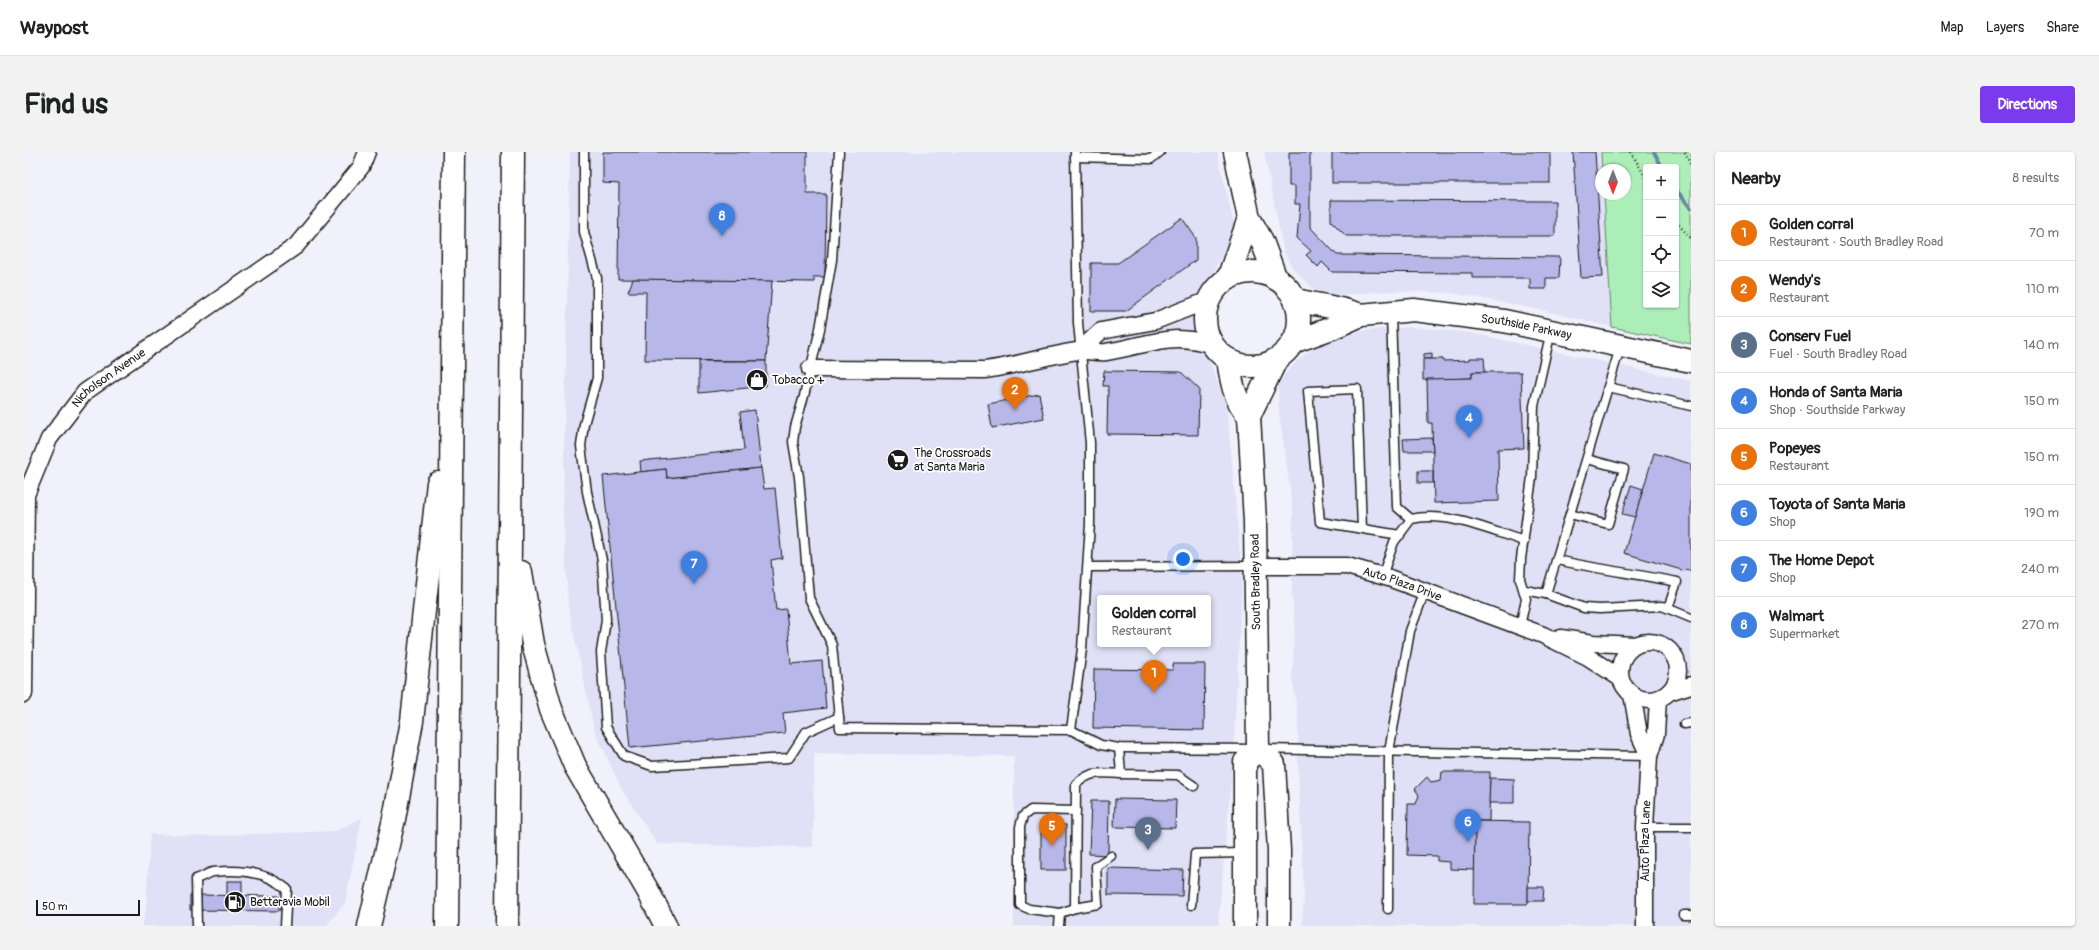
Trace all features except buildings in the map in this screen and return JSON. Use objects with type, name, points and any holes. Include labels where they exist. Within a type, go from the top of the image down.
[{"type":"main road","points":[[447,926],[454,152]]},
{"type":"main road","points":[[507,926],[512,437],[513,152]]},
{"type":"main road","points":[[1235,152],[1248,218],[1262,242],[1276,279]]},
{"type":"main road","points":[[1228,279],[1248,218]]},
{"type":"main road","points":[[1248,416],[1276,360],[1293,342],[1298,329],[1298,308],[1290,291],[1276,279],[1260,272],[1240,273],[1223,282],[1209,300],[1205,315],[1206,327],[1221,352],[1243,365],[1262,365],[1276,360]]},
{"type":"main road","name":"Southside Parkway","points":[[1294,300],[1324,307],[1342,309],[1361,315]]},
{"type":"main road","name":"Southside Parkway","points":[[1293,342],[1332,328],[1361,315],[1414,310],[1450,313],[1551,331],[1691,361]]},
{"type":"main road","name":"South Bradley Road","points":[[1221,352],[1239,405],[1248,416],[1252,456],[1256,566],[1258,749]]},
{"type":"main road","points":[[369,926],[394,819],[412,721],[451,375]]},
{"type":"main road","points":[[512,437],[519,560],[533,644],[551,709],[575,766],[648,891],[666,926]]},
{"type":"main road","points":[[1244,926],[1245,762],[1258,749],[1274,764],[1279,851],[1279,926]]},
{"type":"street","name":"Nicholson Avenue","points":[[24,694],[26,495],[49,439],[85,392],[296,246],[361,167],[367,152]]},
{"type":"street","points":[[1079,351],[1101,331],[1155,321],[1209,300]]},
{"type":"street","points":[[810,369],[985,370],[1011,366],[1079,351],[1105,352],[1156,340],[1178,338],[1200,341],[1221,352]]},
{"type":"street","name":"Auto Plaza Drive","points":[[1256,566],[1347,566],[1382,576],[1543,635],[1588,657],[1620,678]]},
{"type":"street","name":"Auto Plaza Drive","points":[[1543,635],[1593,643],[1636,645]]},
{"type":"street","points":[[1691,662],[1652,642],[1636,645],[1628,651],[1622,659],[1620,668],[1620,678],[1623,684],[1632,694],[1644,700],[1664,695],[1691,685]]},
{"type":"street","points":[[1664,695],[1674,686],[1678,670],[1677,662],[1668,649]]},
{"type":"street","name":"Auto Plaza Lane","points":[[1632,694],[1639,734],[1649,756]]},
{"type":"street","name":"Auto Plaza Lane","points":[[1645,926],[1645,827],[1649,756],[1656,734],[1664,695]]},
{"type":"lane","points":[[584,152],[584,232],[597,278],[597,378],[584,424],[581,446],[587,492],[602,560],[606,620],[601,652],[606,727],[624,756],[652,766],[789,758],[806,732],[839,717]]},
{"type":"lane","points":[[839,152],[832,260],[810,369],[795,427],[794,442],[799,478],[809,598],[832,645],[840,728],[1071,730],[1101,745],[1119,748],[1649,756]]},
{"type":"lane","points":[[1071,730],[1082,649],[1090,524],[1090,443],[1079,351],[1075,155],[1151,158],[1160,152]]},
{"type":"lane","points":[[1391,312],[1397,507],[1411,519]]},
{"type":"lane","points":[[1520,626],[1526,599],[1525,590],[1520,579],[1532,477],[1534,406],[1551,331]]},
{"type":"lane","points":[[1546,594],[1621,346]]},
{"type":"lane","points":[[1608,387],[1691,406]]},
{"type":"lane","points":[[1362,529],[1357,389],[1308,391],[1320,522],[1362,529],[1400,535]]},
{"type":"lane","points":[[1570,514],[1608,524],[1624,468],[1587,459]]},
{"type":"lane","points":[[1382,576],[1394,542],[1411,519],[1424,516],[1444,518],[1524,541]]},
{"type":"lane","points":[[1557,560],[1587,567],[1677,582],[1668,608]]},
{"type":"lane","points":[[1088,567],[1256,566]]},
{"type":"lane","points":[[1525,590],[1546,594],[1584,608],[1617,609],[1643,606],[1662,606],[1691,618]]},
{"type":"lane","points":[[1388,909],[1389,752],[1410,631],[1425,591]]},
{"type":"lane","points":[[1119,748],[1121,774]]},
{"type":"lane","points":[[1075,908],[1076,784],[1085,775],[1097,773],[1178,775],[1194,786]]},
{"type":"lane","points":[[1076,811],[1031,810],[1023,816],[1020,827],[1020,905],[1029,909],[1060,912],[1098,904],[1096,866],[1110,856]]},
{"type":"lane","points":[[1645,827],[1691,827]]},
{"type":"lane","points":[[1191,905],[1195,854],[1244,853]]},
{"type":"lane","points":[[197,926],[196,879],[212,872],[234,872],[259,874],[276,880],[287,889],[285,926]]},
{"type":"lane","points":[[1059,926],[1060,912]]},
{"type":"path","points":[[1631,152],[1643,173]]},
{"type":"path","points":[[1685,152],[1691,166]]},
{"type":"path","points":[[1679,225],[1691,238]]},
{"type":"shaded area","name":"The Crossroads at Santa Maria","points":[[570,152],[1217,152],[1235,229],[1206,287],[1210,362],[1227,408],[1242,577],[1233,759],[1218,926],[1014,926],[1014,756],[814,753],[813,847],[657,844],[621,788],[594,729],[568,605],[563,511]]},
{"type":"shaded area","points":[[1264,152],[1601,152],[1601,164],[1595,164],[1595,200],[1604,200],[1612,327],[1541,310],[1453,293],[1383,291],[1330,296],[1315,290],[1294,270],[1284,253]]},
{"type":"shaded area","points":[[1412,327],[1471,333],[1691,381],[1691,926],[1302,926],[1304,896],[1298,762],[1298,715],[1292,677],[1295,627],[1292,595],[1293,510],[1279,412],[1278,387],[1285,374],[1297,361],[1320,344],[1330,342],[1338,336],[1367,330]]},
{"type":"shaded area","points":[[362,818],[345,903],[326,926],[142,926],[146,910],[150,834],[201,836],[336,831]]},
{"type":"green space","points":[[1601,152],[1691,152],[1691,344],[1612,327],[1604,200],[1631,200],[1631,164],[1602,164]]},
{"type":"waterway","points":[[1654,152],[1660,164]]},
{"type":"waterway","points":[[1679,194],[1691,208]]},
{"type":"place","name":"Walmart","points":[[722,236]]},
{"type":"place","name":"Tobacco +","points":[[757,380]]},
{"type":"place","name":"Wendy's","points":[[1015,410]]},
{"type":"place","name":"Honda of Santa Maria","points":[[1469,438]]},
{"type":"place","name":"The Crossroads at Santa Maria","points":[[898,460]]},
{"type":"place","name":"The Home Depot","points":[[694,584]]},
{"type":"place","name":"Golden corral","points":[[1154,693]]},
{"type":"place","name":"Toyota of Santa Maria","points":[[1468,842]]},
{"type":"place","name":"Popeyes","points":[[1052,846]]},
{"type":"place","name":"Conserv Fuel","points":[[1148,850]]},
{"type":"place","name":"Betteravia Mobil","points":[[235,902]]}]
